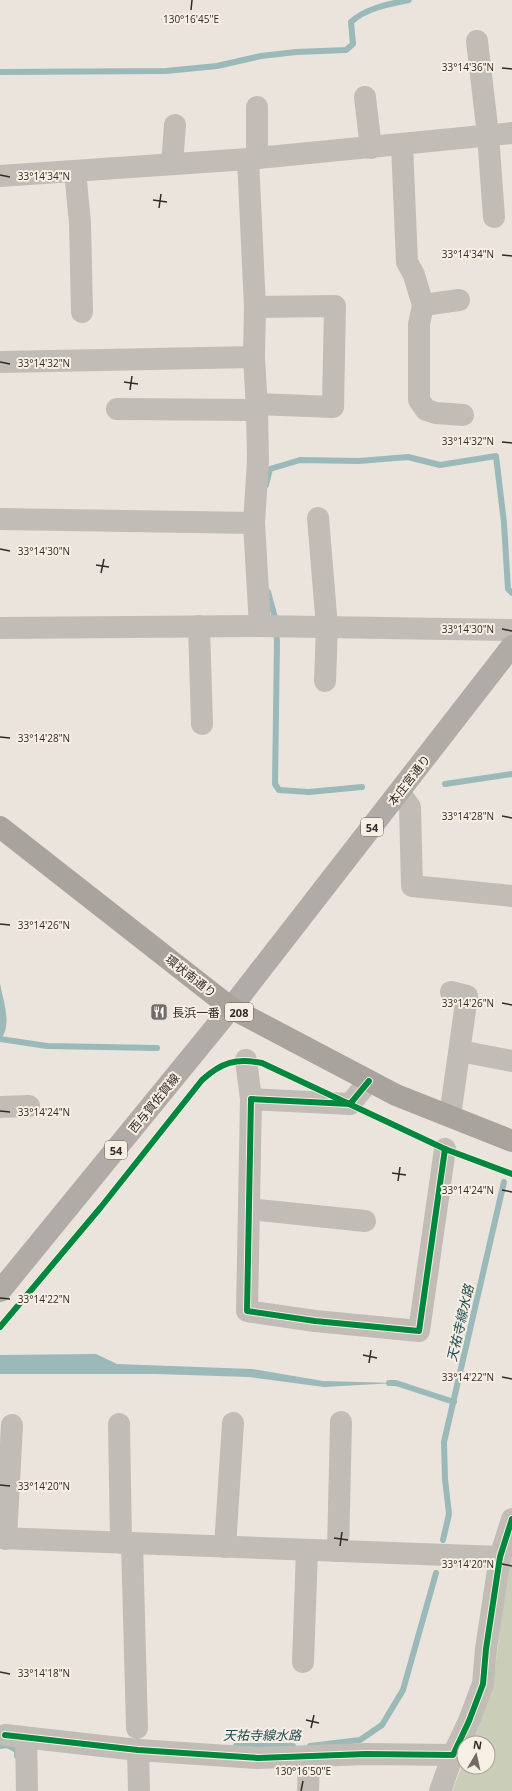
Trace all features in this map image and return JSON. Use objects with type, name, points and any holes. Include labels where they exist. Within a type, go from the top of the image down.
[{"type":"highway","name":"環状南通り","points":[[0,827],[232,1008],[396,1095],[512,1141]]},
{"type":"main road","name":"本庄宮通り","points":[[232,1008],[512,646]]},
{"type":"main road","name":"西与賀佐賀線","points":[[0,1291],[232,1008]]},
{"type":"street","points":[[477,41],[488,135],[494,217]]},
{"type":"street","points":[[365,97],[371,148]]},
{"type":"street","points":[[257,107],[253,159],[255,307],[254,357],[258,461],[254,523],[271,626]]},
{"type":"street","points":[[172,164],[175,125]]},
{"type":"street","points":[[0,176],[253,159],[512,133]]},
{"type":"street","points":[[402,145],[407,262],[414,275],[422,306],[419,324],[419,400],[426,410],[436,413],[463,415]]},
{"type":"street","points":[[75,171],[80,223],[82,312]]},
{"type":"street","points":[[422,306],[459,300]]},
{"type":"street","points":[[117,409],[333,407],[335,306],[255,307]]},
{"type":"street","points":[[0,362],[254,357]]},
{"type":"street","points":[[318,518],[327,627],[325,681]]},
{"type":"street","points":[[0,519],[254,523]]},
{"type":"street","points":[[199,626],[202,724]]},
{"type":"street","points":[[0,628],[271,626],[512,630]]},
{"type":"street","points":[[399,792],[410,807],[412,886],[512,896]]},
{"type":"street","points":[[450,1116],[467,996],[451,992]]},
{"type":"street","points":[[460,1051],[512,1061]]},
{"type":"street","points":[[246,1060],[251,1099],[247,1311],[315,1321],[419,1331],[446,1149]]},
{"type":"street","points":[[251,1099],[350,1104],[369,1081]]},
{"type":"street","points":[[0,1107],[29,1106]]},
{"type":"street","points":[[249,1209],[365,1221]]},
{"type":"street","points":[[338,1551],[340,1422]]},
{"type":"street","points":[[225,1547],[233,1423]]},
{"type":"street","points":[[119,1424],[137,1728]]},
{"type":"street","points":[[12,1425],[3,1539],[500,1557]]},
{"type":"street","points":[[440,1791],[453,1755],[469,1721],[483,1684],[486,1649],[500,1557],[512,1519]]},
{"type":"street","points":[[303,1662],[307,1550]]},
{"type":"street","points":[[5,1735],[138,1750],[258,1758],[309,1756],[453,1755]]},
{"type":"street","points":[[26,1738],[27,1791]]},
{"type":"street","points":[[138,1750],[139,1791]]},
{"type":"street","points":[[308,1791],[309,1756]]},
{"type":"green space","points":[[512,1552],[512,1791],[452,1791],[458,1775],[496,1775],[496,1735],[474,1735],[493,1686],[504,1597]]},
{"type":"water","points":[[0,983],[7,1020],[4,1034],[0,1040]]},
{"type":"water","points":[[96,1354],[117,1364],[252,1369],[323,1381],[396,1383],[324,1387],[249,1377],[156,1374],[0,1374],[0,1355]]},
{"type":"waterway","points":[[0,72],[166,71],[217,66],[261,56],[296,52],[346,50],[353,44],[351,22],[357,17],[378,7],[409,0]]},
{"type":"waterway","points":[[266,485],[270,469],[300,460],[359,461],[408,457],[440,465],[496,456],[504,523],[508,589],[512,593]]},
{"type":"waterway","points":[[268,592],[274,614],[277,641],[275,784],[279,790],[309,792],[362,787]]},
{"type":"waterway","points":[[445,784],[512,774]]},
{"type":"waterway","points":[[0,1039],[47,1046],[157,1048]]},
{"type":"waterway","name":"天祐寺線水路","points":[[443,1540],[449,1514],[445,1479],[444,1442],[504,1182]]},
{"type":"waterway","points":[[389,1383],[396,1383],[454,1402]]},
{"type":"waterway","name":"天祐寺線水路","points":[[310,1746],[360,1740],[382,1725],[403,1690],[436,1573]]},
{"type":"waterway","points":[[0,1746],[7,1745],[17,1750],[17,1756]]},
{"type":"waterway","name":"天祐寺線水路","points":[[236,1746],[293,1746]]},
{"type":"cycle path","points":[[0,1327],[101,1207],[202,1080],[223,1065],[237,1061],[262,1063],[445,1149],[512,1174]]},
{"type":"cycle path","points":[[369,1081],[350,1104],[251,1099],[247,1311],[315,1321],[419,1331],[445,1149]]},
{"type":"cycle path","points":[[5,1735],[138,1750],[258,1758],[366,1754],[453,1755],[469,1721],[483,1684],[486,1649],[500,1557],[512,1519]]},
{"type":"place","name":"長浜一番","points":[[159,1012]]}]
